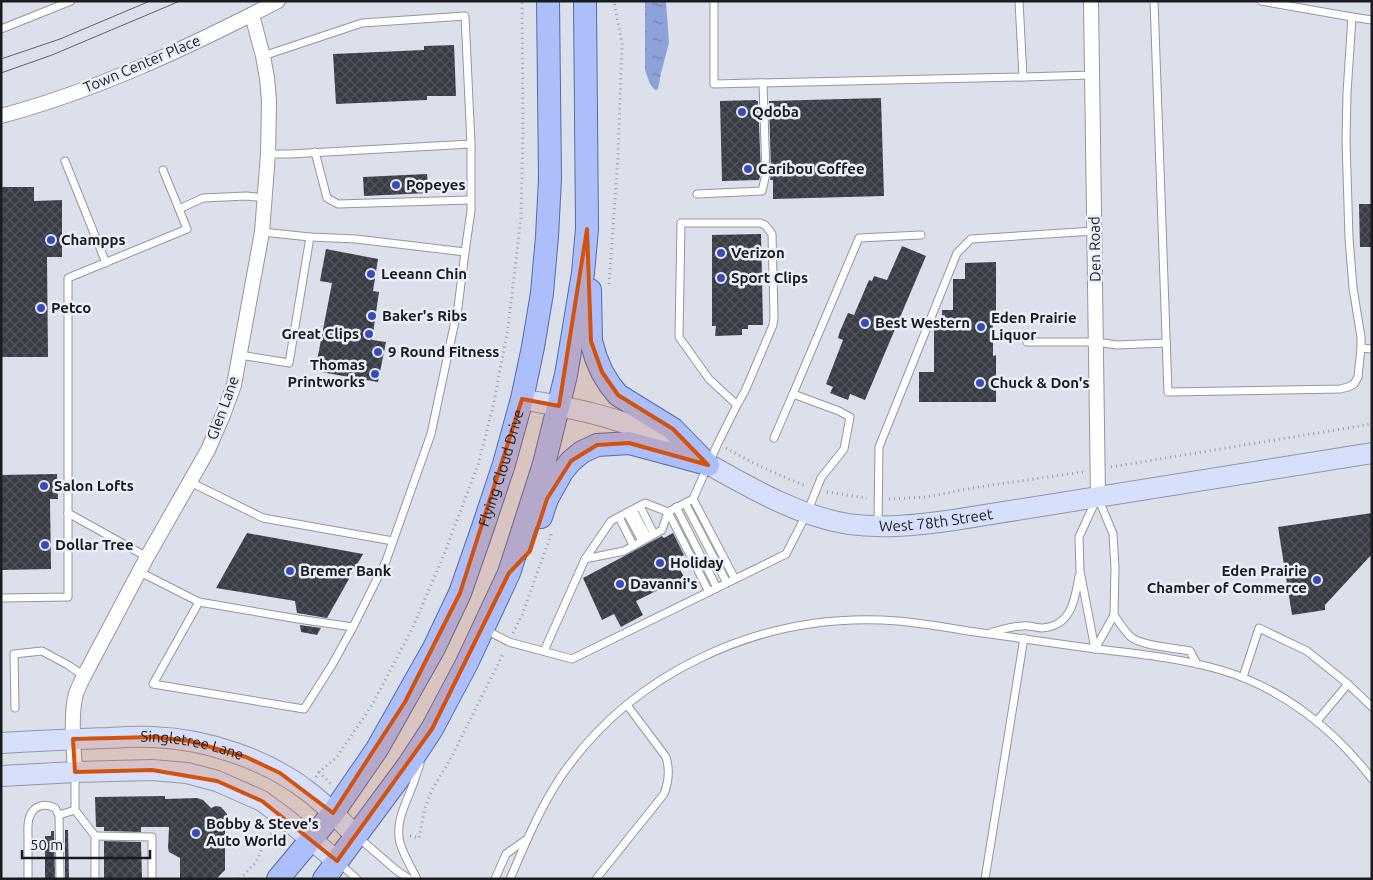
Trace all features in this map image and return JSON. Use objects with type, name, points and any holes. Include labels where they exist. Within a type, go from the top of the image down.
[{"type":"main road","name":"Flying Cloud Drive","points":[[278,879],[333,813],[377,749],[405,702],[434,648],[460,593],[498,482],[522,398],[533,347],[547,236],[550,179],[548,1]]},
{"type":"main road","points":[[585,1],[586,229],[591,341],[602,372],[618,394],[673,429],[708,465]]},
{"type":"main road","points":[[324,879],[408,767],[432,728],[467,663],[509,573],[544,464],[566,375],[581,281],[586,229]]},
{"type":"main road","points":[[509,573],[530,551],[547,498],[562,472],[582,452],[597,445],[629,443],[708,465]]},
{"type":"street","name":"Town Center Place","points":[[1,116],[61,98],[122,74],[227,27],[278,1]]},
{"type":"street","name":"Den Road","points":[[1091,1],[1098,496]]},
{"type":"street","name":"Glen Lane","points":[[75,772],[73,739],[76,695],[84,676],[148,557],[208,450],[234,385],[262,232],[266,198],[269,101],[263,56],[252,14]]},
{"type":"street","name":"West 78th Street","points":[[522,398],[610,418],[641,429],[759,492],[807,513],[848,524],[878,526],[915,525],[1372,454]]},
{"type":"street","name":"Singletree Lane","points":[[1,743],[153,737],[189,741],[218,748],[246,757],[280,774],[308,792],[356,836]]},
{"type":"street","name":"Singletree Lane","points":[[1,776],[152,770],[187,774],[217,781],[262,801],[337,861]]},
{"type":"lane","points":[[1,30],[70,1]]},
{"type":"lane","points":[[714,1],[714,84],[1093,75]]},
{"type":"lane","points":[[1019,1],[1023,77]]},
{"type":"lane","points":[[1154,1],[1168,392],[1340,389],[1354,384],[1358,377],[1362,348],[1353,288],[1346,140],[1352,17]]},
{"type":"lane","points":[[1261,1],[1372,20]]},
{"type":"lane","points":[[199,602],[153,684],[304,709],[332,665],[386,561],[431,434],[458,307],[471,211],[471,144],[465,16],[362,23],[263,56]]},
{"type":"lane","points":[[697,194],[762,191],[766,174],[763,83]]},
{"type":"lane","points":[[268,154],[471,144]]},
{"type":"lane","points":[[315,152],[327,198],[338,204],[470,200]]},
{"type":"lane","points":[[65,161],[106,263]]},
{"type":"lane","points":[[1,598],[68,597],[68,278],[187,229],[162,170]]},
{"type":"lane","points":[[179,209],[203,198],[246,196],[266,198]]},
{"type":"lane","points":[[585,559],[624,550],[648,538],[662,530],[668,512],[693,499],[745,391],[773,325],[772,234],[765,225],[760,223],[681,223],[679,337],[708,379],[737,405]]},
{"type":"lane","points":[[878,526],[879,447],[957,253],[971,239],[1095,231]]},
{"type":"lane","points":[[262,232],[356,239],[465,252]]},
{"type":"lane","points":[[774,438],[860,238],[920,236]]},
{"type":"lane","points":[[240,355],[289,363],[310,237]]},
{"type":"lane","points":[[1027,342],[1096,342],[1117,345],[1166,343]]},
{"type":"lane","points":[[1362,348],[1372,349]]},
{"type":"lane","points":[[483,629],[509,642],[572,659],[786,554],[807,513],[821,478],[844,448],[850,417],[793,394]]},
{"type":"lane","points":[[190,482],[263,518],[393,541]]},
{"type":"lane","points":[[1095,649],[1080,571],[1078,537],[1098,496]]},
{"type":"lane","points":[[1095,649],[1114,615],[1115,568],[1113,534],[1098,496]]},
{"type":"lane","points":[[693,499],[735,579]]},
{"type":"lane","points":[[544,651],[585,559],[611,521],[645,503],[668,512],[709,592]]},
{"type":"lane","points":[[685,503],[727,583]]},
{"type":"lane","points":[[676,507],[717,588]]},
{"type":"lane","points":[[633,509],[648,538]]},
{"type":"lane","points":[[633,509],[648,538]]},
{"type":"lane","points":[[68,513],[148,557]]},
{"type":"lane","points":[[619,517],[633,545]]},
{"type":"lane","points":[[984,633],[1023,625],[1042,628],[1062,621],[1074,605],[1080,571]]},
{"type":"lane","points":[[140,572],[199,602],[353,626]]},
{"type":"lane","points":[[1114,615],[1130,636],[1136,640],[1146,644],[1190,651],[1197,664]]},
{"type":"lane","points":[[510,879],[544,804],[561,777],[602,727],[627,705],[671,673],[723,647],[778,629],[832,621],[884,620],[934,625],[1126,652],[1197,664],[1220,670],[1243,677],[1273,692],[1318,721],[1348,750],[1372,779]]},
{"type":"lane","points":[[1243,677],[1259,628],[1307,651],[1372,706]]},
{"type":"lane","points":[[985,879],[1024,638]]},
{"type":"lane","points":[[15,708],[14,654],[42,651],[84,676]]},
{"type":"lane","points":[[1318,721],[1348,684]]},
{"type":"lane","points":[[596,879],[664,794],[668,784],[666,757],[627,705]]},
{"type":"lane","points":[[417,879],[404,856],[400,844],[400,820],[432,728]]},
{"type":"lane","points":[[75,772],[75,810],[95,836],[95,879]]},
{"type":"lane","points":[[28,879],[28,821],[40,805],[55,808],[59,815],[60,879]]},
{"type":"lane","points":[[59,815],[75,810]]},
{"type":"lane","points":[[95,836],[152,837],[152,879]]},
{"type":"lane","points":[[356,836],[409,879]]},
{"type":"lane","points":[[495,879],[506,854],[527,839]]},
{"type":"lane","points":[[337,861],[357,879]]},
{"type":"path","points":[[319,772],[337,757],[372,705],[412,628],[441,562],[478,466],[493,407],[508,328],[521,218],[524,133],[522,1]]},
{"type":"path","points":[[609,289],[618,157],[622,44],[614,1]]},
{"type":"path","points":[[718,444],[778,475],[816,490],[860,498],[895,500],[926,497],[978,487],[1098,470],[1372,424]]},
{"type":"highlighted area","points":[[587,229],[591,341],[602,372],[618,395],[673,429],[708,465],[629,443],[597,445],[571,461],[547,499],[530,551],[509,573],[432,729],[337,861],[262,801],[217,781],[152,770],[75,772],[73,739],[153,737],[189,741],[246,757],[280,773],[333,813],[405,702],[460,593],[522,399],[559,406]]},
{"type":"water","points":[[645,1],[666,2],[669,43],[658,89],[655,90],[650,84],[645,70]]},
{"type":"building","points":[[454,45],[456,96],[427,96],[427,100],[336,104],[333,54],[424,50],[424,46]]},
{"type":"building","points":[[881,98],[884,196],[773,199],[773,180],[770,180],[769,101]]},
{"type":"building","points":[[720,101],[758,101],[761,173],[759,180],[722,181]]},
{"type":"building","name":"Popeyes","points":[[427,174],[429,193],[364,196],[363,177]]},
{"type":"building","points":[[1,187],[34,187],[34,201],[62,200],[62,257],[47,257],[48,357],[1,357]]},
{"type":"building","points":[[1359,204],[1372,204],[1372,247],[1360,247]]},
{"type":"building","points":[[761,234],[763,325],[748,325],[748,329],[742,329],[742,335],[715,336],[716,326],[712,326],[712,235]]},
{"type":"building","name":"Best Western","points":[[902,246],[926,256],[865,400],[850,394],[848,400],[830,393],[833,387],[826,384],[843,340],[838,338],[848,313],[854,315],[869,280],[872,281],[874,276],[887,280]]},
{"type":"building","points":[[326,249],[378,259],[373,291],[379,292],[372,340],[386,342],[378,382],[315,371],[332,283],[320,281]]},
{"type":"building","points":[[996,262],[996,323],[993,323],[993,356],[996,355],[996,402],[919,402],[919,372],[934,372],[934,325],[942,325],[942,310],[953,310],[953,279],[965,279],[965,263]]},
{"type":"building","points":[[57,474],[58,499],[50,499],[51,569],[1,570],[1,475]]},
{"type":"building","name":"Eden Prairie Chamber of Commerce","points":[[1372,513],[1372,554],[1325,605],[1325,610],[1292,615],[1278,527]]},
{"type":"building","name":"Bremer Bank","points":[[247,533],[363,554],[327,618],[297,613],[295,601],[216,588]]},
{"type":"building","name":"Davanni's","points":[[673,533],[684,555],[675,560],[684,577],[636,601],[643,615],[621,627],[614,614],[602,620],[583,578],[662,536],[664,538]]},
{"type":"building","points":[[300,625],[321,628],[317,635],[301,632]]},
{"type":"building","name":"Bobby & Steve's Auto World","points":[[165,796],[165,799],[197,798],[203,800],[211,808],[221,807],[227,814],[225,870],[216,879],[180,879],[180,858],[169,852],[168,848],[169,827],[141,827],[141,832],[104,831],[104,827],[96,827],[95,797]]},
{"type":"building","points":[[65,830],[68,830],[69,879],[65,879]]},
{"type":"building","points":[[51,831],[54,831],[55,879],[45,879],[45,836],[51,836]]},
{"type":"building","points":[[104,841],[141,842],[142,879],[104,879]]},
{"type":"tram line","points":[[1,59],[60,39],[150,1]]},
{"type":"tram line","points":[[1,73],[52,55],[180,1]]},
{"type":"place","name":"Qdoba","points":[[742,112]]},
{"type":"place","name":"Caribou Coffee","points":[[748,169]]},
{"type":"place","name":"Popeyes","points":[[396,185]]},
{"type":"place","name":"Champps","points":[[51,240]]},
{"type":"place","name":"Verizon","points":[[721,253]]},
{"type":"place","name":"Leeann Chin","points":[[371,274]]},
{"type":"place","name":"Sport Clips","points":[[721,278]]},
{"type":"place","name":"Petco","points":[[41,308]]},
{"type":"place","name":"Baker's Ribs","points":[[372,316]]},
{"type":"place","name":"Best Western","points":[[865,323]]},
{"type":"place","name":"Eden Prairie Liquor","points":[[981,327]]},
{"type":"place","name":"Great Clips","points":[[369,334]]},
{"type":"place","name":"9 Round Fitness","points":[[378,352]]},
{"type":"place","name":"Thomas Printworks","points":[[375,374]]},
{"type":"place","name":"Chuck & Don's","points":[[980,383]]},
{"type":"place","name":"Salon Lofts","points":[[44,486]]},
{"type":"place","name":"Dollar Tree","points":[[45,545]]},
{"type":"place","name":"Holiday","points":[[660,563]]},
{"type":"place","name":"Bremer Bank","points":[[290,571]]},
{"type":"place","name":"Eden Prairie Chamber of Commerce","points":[[1317,580]]},
{"type":"place","name":"Davanni's","points":[[620,584]]},
{"type":"place","name":"Bobby & Steve's Auto World","points":[[196,833]]}]
